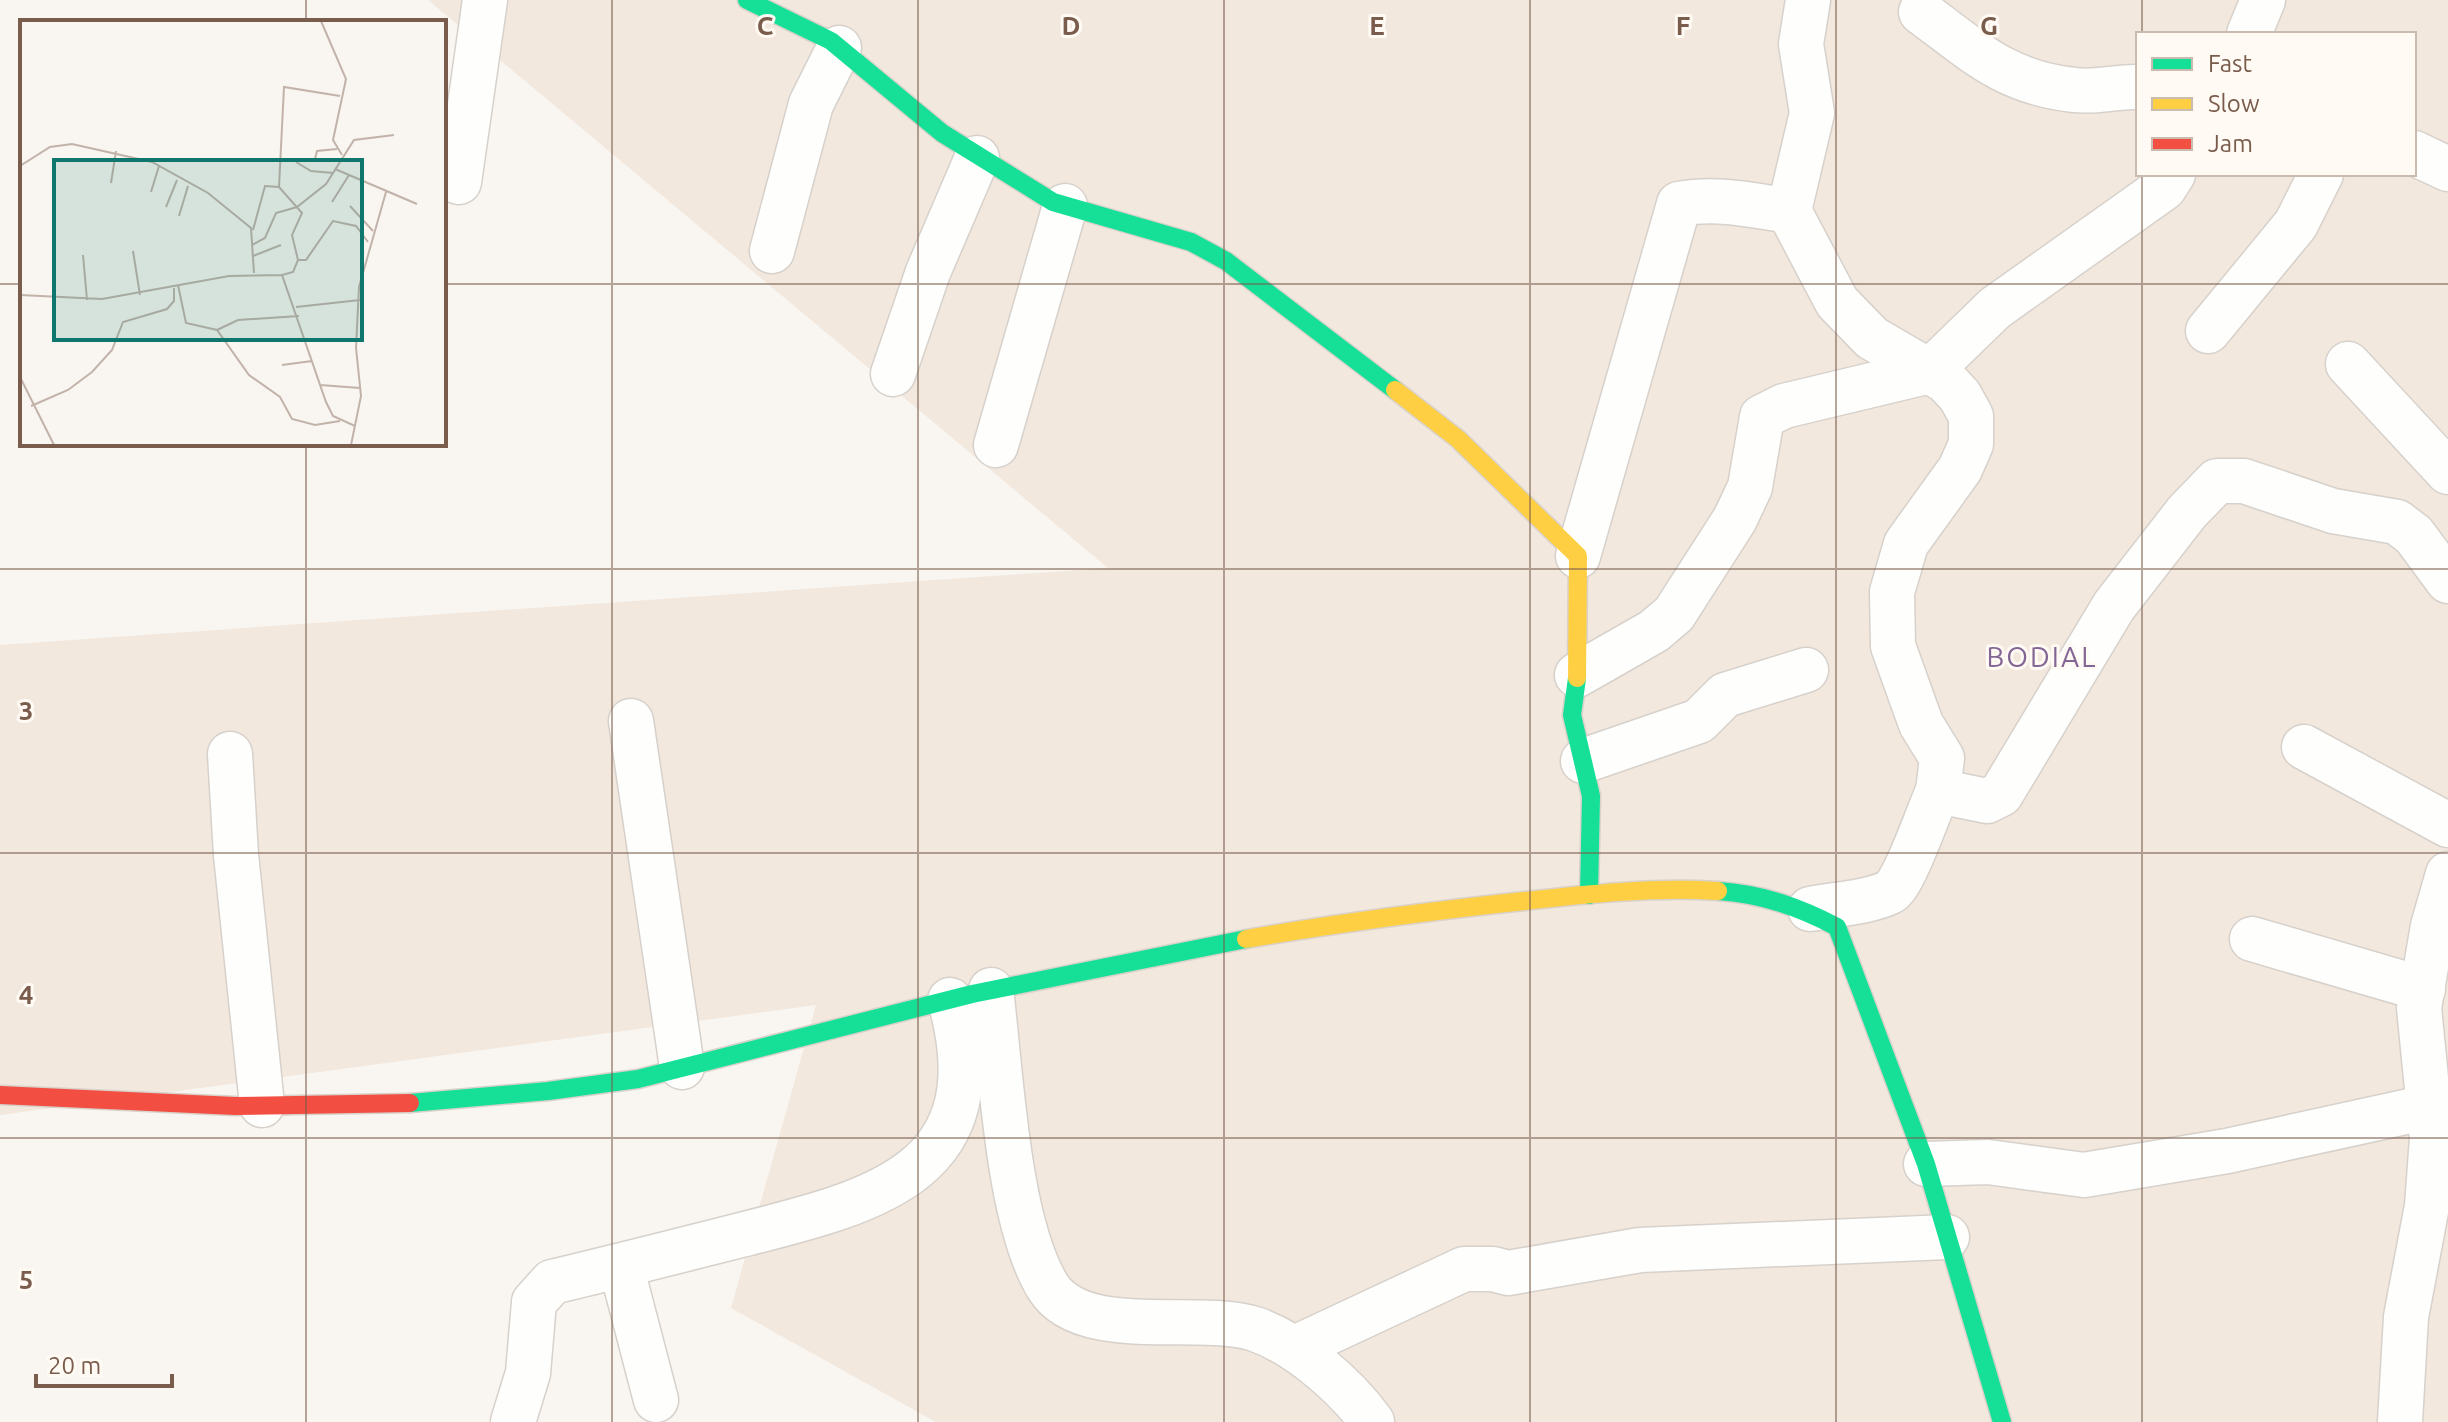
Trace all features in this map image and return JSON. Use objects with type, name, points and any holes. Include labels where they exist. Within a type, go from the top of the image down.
[{"type":"street","points":[[459,182],[485,0]]},
{"type":"street","points":[[747,0],[839,48],[977,158],[1065,206],[1191,242],[1226,261],[1458,439],[1562,537],[1578,556]]},
{"type":"street","points":[[1808,0],[1801,44],[1812,113],[1789,211],[1837,302],[1872,338],[1930,371],[1960,396],[1971,416],[1971,444],[1960,469],[1906,544],[1892,592],[1893,646],[1921,724],[1942,758],[1938,791],[1916,840],[1902,883],[1891,892],[1810,909]]},
{"type":"street","points":[[2250,32],[2263,0]]},
{"type":"street","points":[[1921,12],[2003,72],[2043,85],[2079,91],[2136,87]]},
{"type":"street","points":[[772,251],[811,104],[839,48]]},
{"type":"street","points":[[2416,154],[2448,169]]},
{"type":"street","points":[[893,374],[928,272],[977,158]]},
{"type":"street","points":[[1577,675],[1654,631],[1674,614],[1735,519],[1750,487],[1762,417],[1784,406],[1930,371],[1995,308],[2164,188],[2172,176]]},
{"type":"street","points":[[2208,331],[2296,224],[2320,176]]},
{"type":"street","points":[[1589,895],[1591,796],[1572,715],[1577,675],[1578,556],[1679,204],[1704,200],[1731,201],[1789,211]]},
{"type":"street","points":[[996,445],[1065,206]]},
{"type":"street","points":[[2348,364],[2448,472]]},
{"type":"street","points":[[1938,791],[1987,801],[2001,794],[2114,606],[2187,512],[2217,481],[2244,481],[2333,511],[2397,522],[2414,535],[2448,581]]},
{"type":"street","points":[[1583,761],[1699,721],[1725,695],[1806,670]]},
{"type":"street","points":[[631,721],[682,1067]]},
{"type":"street","points":[[2304,747],[2448,825]]},
{"type":"street","points":[[230,754],[236,855],[262,1105]]},
{"type":"street","points":[[2400,1422],[2406,1317],[2427,1206],[2432,1138],[2419,1008],[2433,926],[2448,874]]},
{"type":"street","points":[[0,1095],[205,1107],[388,1104],[629,1080],[970,995],[1224,942],[1390,916],[1589,895],[1690,890],[1767,898],[1810,909],[1837,927],[1926,1164],[2002,1422]]},
{"type":"street","points":[[2252,939],[2423,989]]},
{"type":"street","points":[[513,1422],[528,1373],[534,1302],[552,1282],[853,1203],[910,1174],[937,1145],[954,1116],[961,1077],[961,1042],[970,995]]},
{"type":"street","points":[[970,995],[1017,1194],[1032,1248],[1048,1287],[1065,1305],[1107,1318],[1159,1323],[1200,1321],[1253,1329],[1297,1347],[1372,1422]]},
{"type":"street","points":[[1926,1164],[1988,1162],[2084,1175],[2215,1153],[2428,1107]]},
{"type":"street","points":[[1297,1347],[1464,1269],[1521,1272],[1640,1250],[1947,1237]]},
{"type":"street","points":[[621,1266],[656,1400]]},
{"type":"shaded area","points":[[428,0],[2448,0],[2448,1422],[936,1422],[731,1308],[816,1005],[0,1115],[0,645],[1108,568]]},
{"type":"traffic: fast","points":[[747,0],[831,41],[942,133],[1053,202],[1191,242],[1226,261],[1395,390]]},
{"type":"traffic: fast","points":[[1577,678],[1572,715],[1591,796],[1589,895]]},
{"type":"traffic: fast","points":[[1718,891],[1780,903],[1837,927],[1926,1164],[2002,1422]]},
{"type":"traffic: fast","points":[[410,1103],[548,1091],[638,1079],[972,994],[1246,939]]},
{"type":"traffic: slow","points":[[1395,390],[1458,439],[1578,556],[1577,678]]},
{"type":"traffic: slow","points":[[1246,939],[1385,918],[1572,896],[1645,891],[1718,891]]},
{"type":"traffic: jam","points":[[0,1095],[235,1106],[410,1103]]},
{"type":"district","name":"BODIAL","points":[[2042,656]]}]
